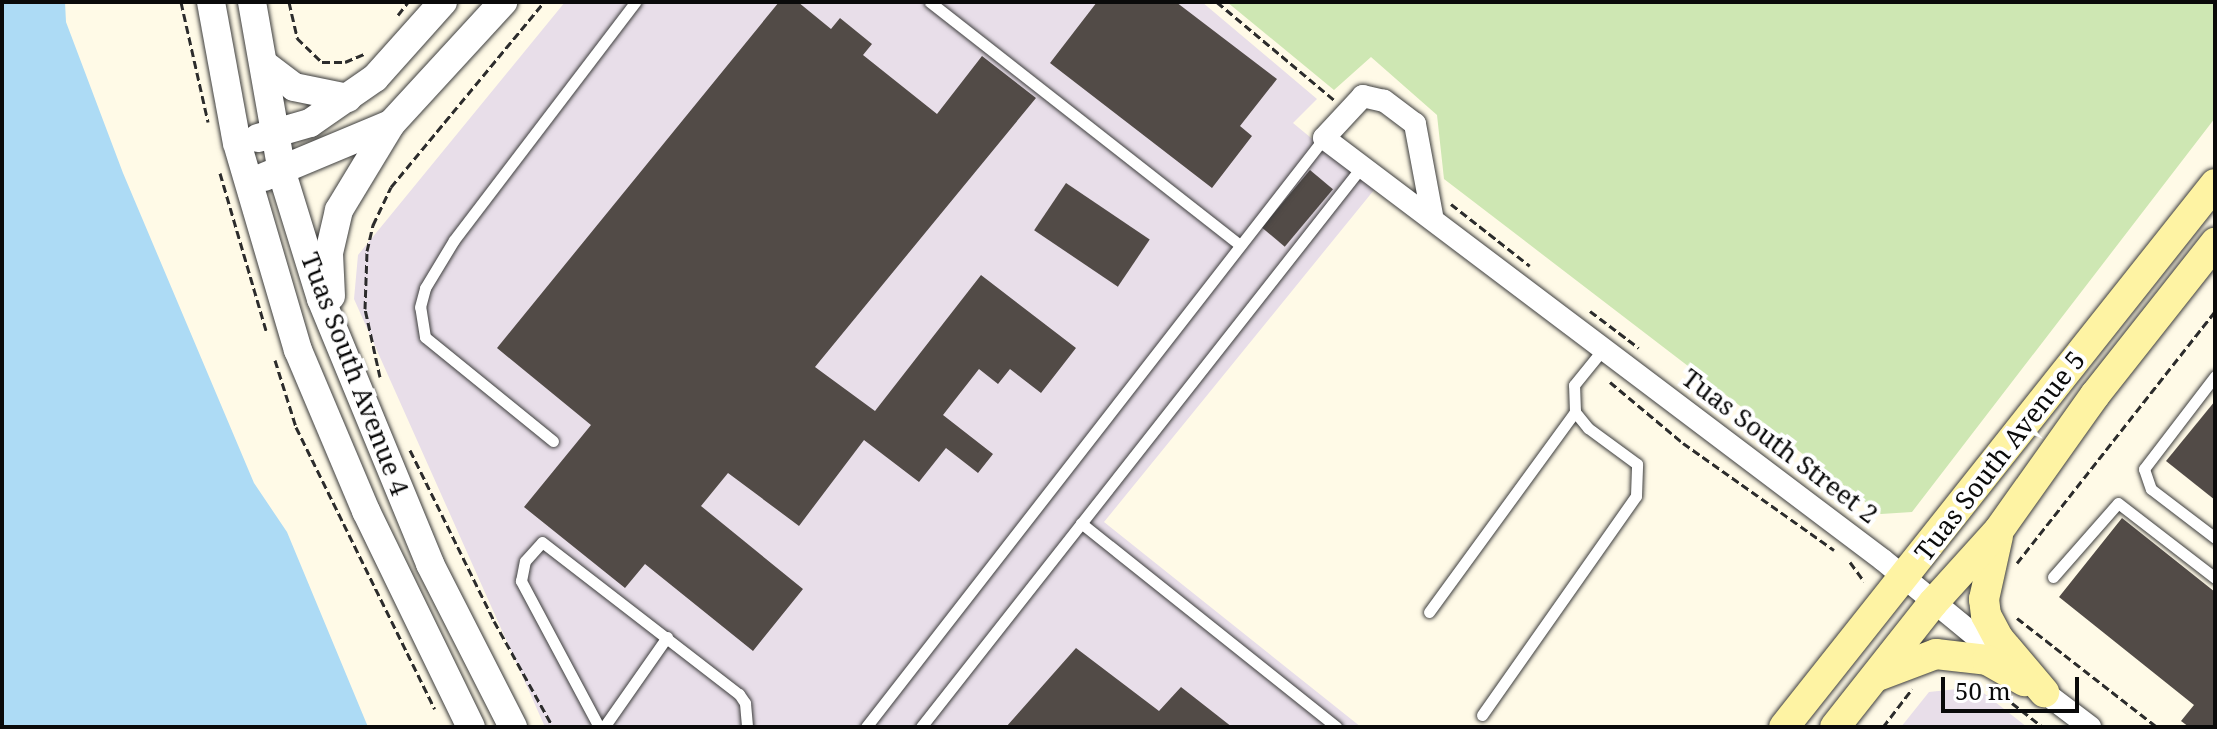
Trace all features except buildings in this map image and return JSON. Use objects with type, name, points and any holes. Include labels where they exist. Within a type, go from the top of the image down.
[{"type":"main road","name":"Tuas South Avenue 5","points":[[1784,727],[2215,184]]},
{"type":"main road","name":"Tuas South Avenue 5","points":[[1835,727],[1933,603],[1999,530],[2095,395],[2215,243]]},
{"type":"main road","points":[[1999,530],[1984,599],[1986,615],[1999,639],[2044,692]]},
{"type":"main road","points":[[1874,677],[1936,654],[1987,660],[2044,692]]},
{"type":"street","name":"Tuas South Avenue 4","points":[[211,2],[237,143],[298,350],[366,511],[471,727]]},
{"type":"street","name":"Tuas South Avenue 4","points":[[252,2],[282,173],[332,328],[430,564],[513,727]]},
{"type":"street","points":[[237,143],[310,123],[348,98],[375,78],[443,2]]},
{"type":"street","points":[[332,328],[332,231],[351,189],[391,124],[503,2]]},
{"type":"street","points":[[265,65],[294,87],[348,98]]},
{"type":"street","points":[[1324,138],[1363,96],[1384,101],[1420,134],[1440,209]]},
{"type":"street","points":[[248,181],[282,173],[391,124]]},
{"type":"street","name":"Tuas South Street 2","points":[[1324,138],[1403,202],[1440,209],[1604,347],[1904,577],[2090,727]]},
{"type":"lane","points":[[553,441],[425,337],[420,307],[425,288],[454,240],[635,2]]},
{"type":"lane","points":[[930,2],[1240,245]]},
{"type":"lane","points":[[866,727],[1324,138]]},
{"type":"lane","points":[[921,727],[1360,169]]},
{"type":"lane","points":[[1482,715],[1636,496],[1637,464],[1588,428],[1575,412],[1574,385],[1604,347]]},
{"type":"lane","points":[[2215,376],[2144,469],[2151,489],[2215,538]]},
{"type":"lane","points":[[1429,612],[1575,412]]},
{"type":"lane","points":[[2053,577],[2118,503],[2215,578]]},
{"type":"lane","points":[[1081,523],[1337,727]]},
{"type":"lane","points":[[667,637],[602,727],[521,581],[525,561],[538,545],[552,545],[739,694],[747,727]]},
{"type":"path","points":[[289,2],[297,38],[322,62],[345,62],[371,47]]},
{"type":"path","points":[[389,26],[408,2]]},
{"type":"path","points":[[1217,2],[1334,100]]},
{"type":"path","points":[[1324,110],[1341,93]]},
{"type":"path","points":[[1440,209],[1531,267]]},
{"type":"path","points":[[1578,302],[1647,355]]},
{"type":"path","points":[[2013,567],[2215,311]]},
{"type":"path","points":[[2008,611],[2157,727]]},
{"type":"path","points":[[1883,727],[1915,684]]},
{"type":"shaded area","points":[[565,2],[1202,2],[1317,99],[1293,123],[1374,190],[1104,522],[1361,727],[545,727],[354,299],[358,255]]},
{"type":"shaded area","points":[[1976,687],[2027,727],[1901,727],[1929,692]]},
{"type":"green space","points":[[1227,2],[2215,2],[2215,118],[1912,512],[1881,514],[1444,179],[1437,115],[1371,57],[1334,90]]},
{"type":"water","points":[[2,2],[65,2],[66,22],[123,173],[254,483],[287,532],[368,727],[2,727]]}]
